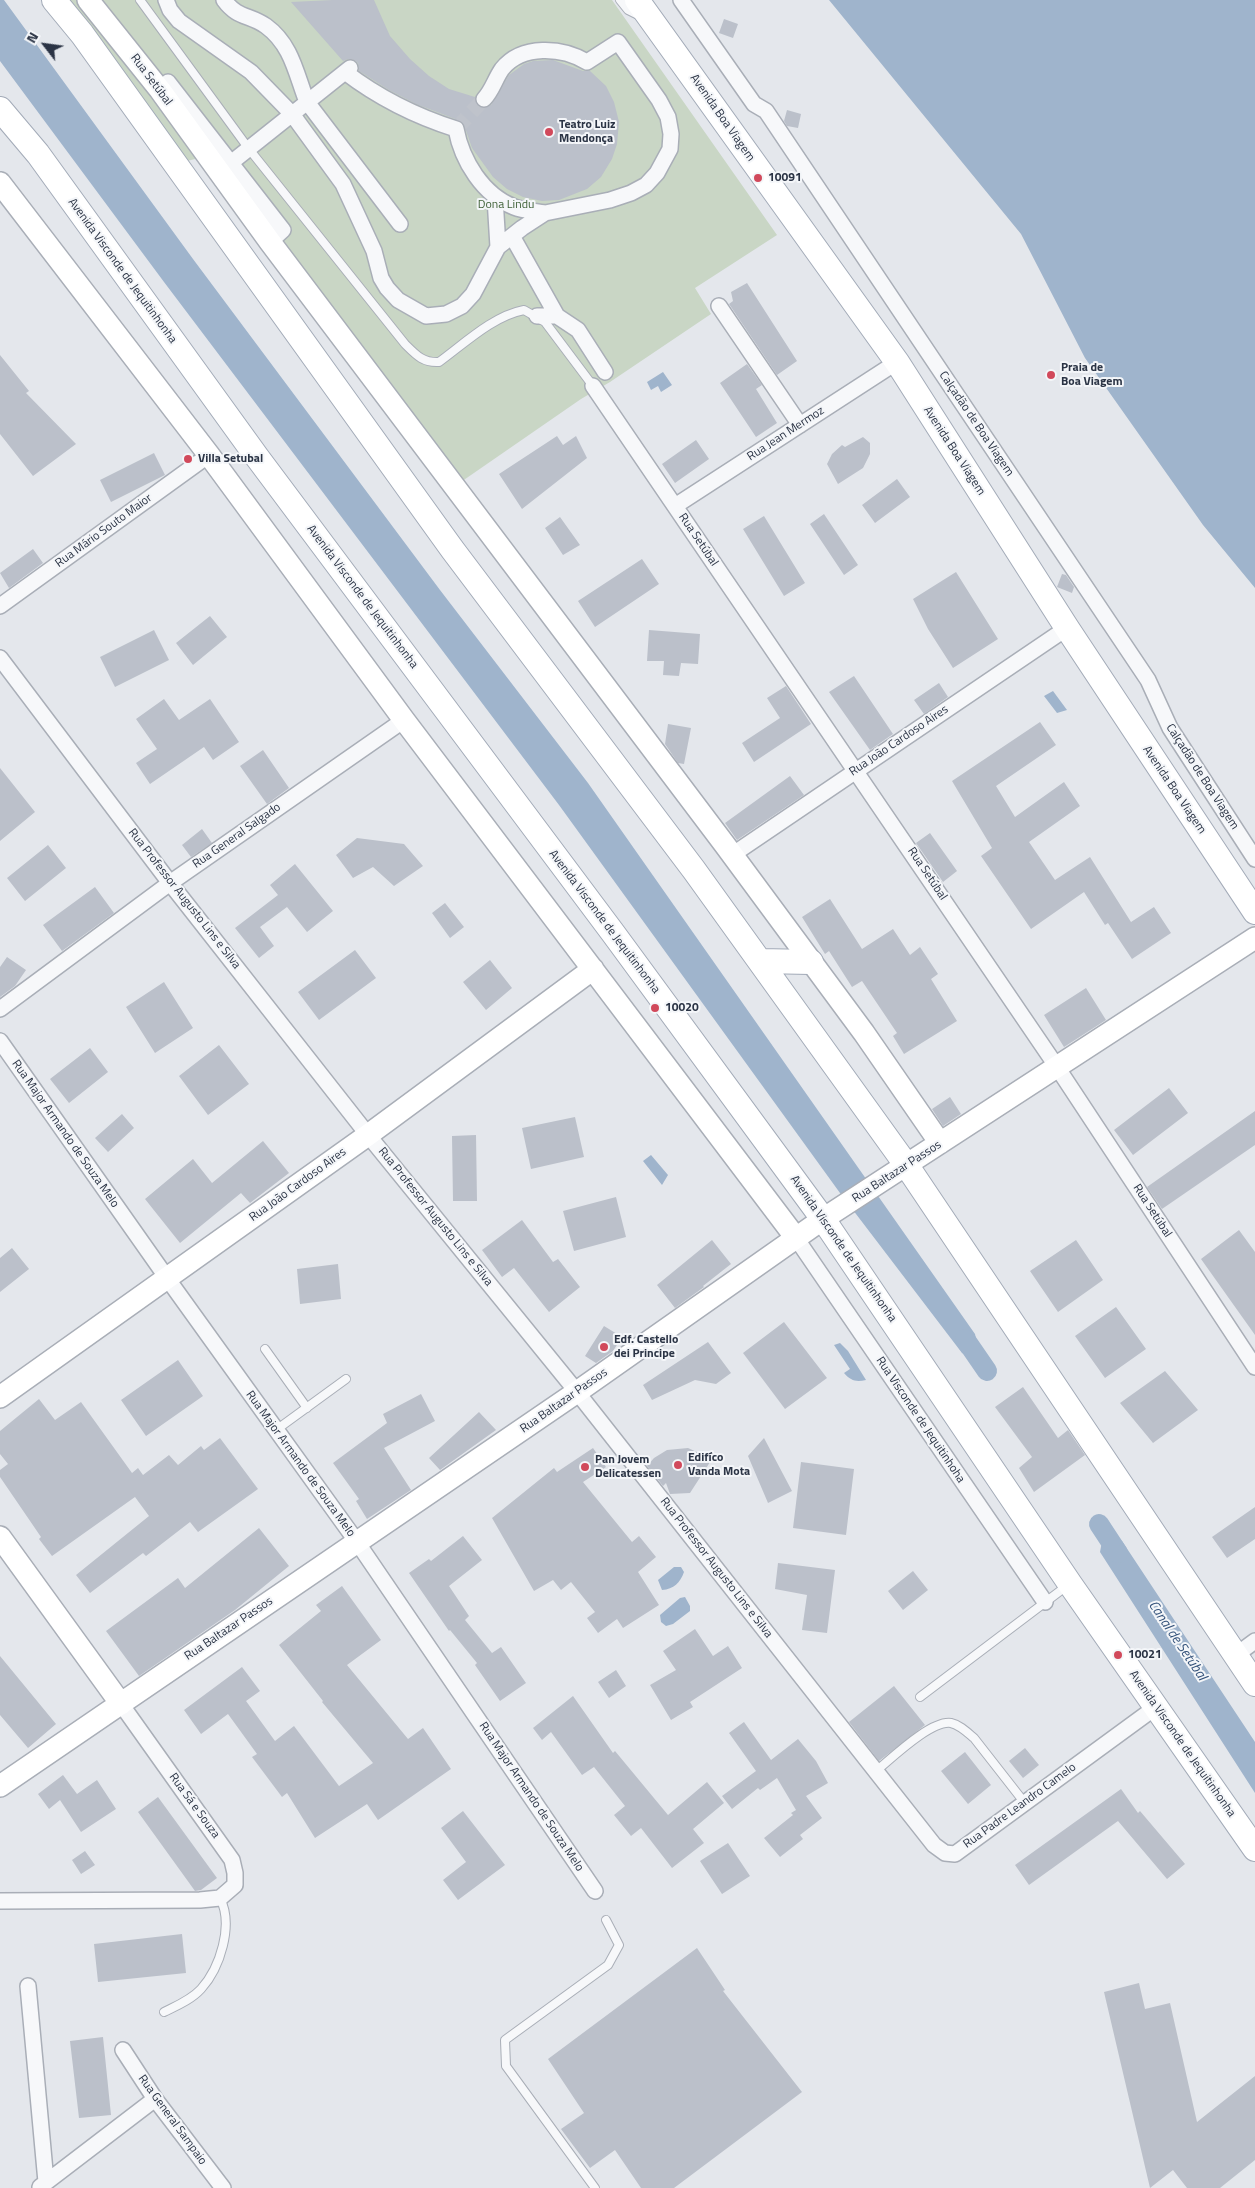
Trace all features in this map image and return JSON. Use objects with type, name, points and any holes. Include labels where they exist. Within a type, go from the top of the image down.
[{"type":"main road","points":[[54,0],[88,42],[452,549],[689,862],[760,961],[901,1170],[1255,1684]]},
{"type":"main road","name":"Avenida Boa Viagem","points":[[637,0],[897,362],[1067,628],[1255,912]]},
{"type":"main road","name":"Avenida Visconde de Jequitinhonha","points":[[0,109],[38,154],[252,450],[613,933],[833,1213],[1070,1584],[1255,1849]]},
{"type":"main road","points":[[760,961],[812,962]]},
{"type":"street","name":"Rua Setúbal","points":[[88,0],[160,90],[222,162]]},
{"type":"street","points":[[166,0],[170,10],[179,21],[250,72],[292,114],[343,184],[374,252],[381,278],[398,300],[426,316],[446,314],[462,306],[474,294],[489,261],[498,247],[545,213]]},
{"type":"street","points":[[224,0],[237,14],[265,25],[284,44],[292,56],[301,90],[307,102],[400,224]]},
{"type":"street","name":"Calçadão de Boa Viagem","points":[[681,0],[754,104],[766,111],[1143,672],[1170,728],[1255,859]]},
{"type":"street","points":[[484,99],[496,77],[514,59],[543,50],[568,53],[587,62],[618,42],[659,100],[668,116],[671,134],[670,149],[658,173],[646,185],[631,193],[610,200],[545,213],[516,208],[495,198],[468,164],[459,148],[456,129],[421,118],[388,102],[347,70],[249,148],[222,162],[270,242],[812,962],[940,1143]]},
{"type":"street","points":[[0,183],[209,455],[404,720],[796,1238]]},
{"type":"street","points":[[495,198],[498,247]]},
{"type":"street","points":[[512,236],[557,316],[578,330],[605,372]]},
{"type":"street","points":[[719,306],[800,425]]},
{"type":"street","points":[[537,316],[557,316]]},
{"type":"street","name":"Rua Jean Mermoz","points":[[675,506],[897,362]]},
{"type":"street","name":"Rua Setúbal","points":[[593,386],[1057,1067],[1255,1367]]},
{"type":"street","name":"Rua Mário Souto Maior","points":[[0,606],[209,455]]},
{"type":"street","name":"Rua João Cardoso Aires","points":[[732,855],[1067,628]]},
{"type":"street","name":"Rua Professor Augusto Lins e Silva","points":[[0,658],[170,883],[368,1135],[577,1392],[876,1771]]},
{"type":"street","name":"Rua General Salgado","points":[[0,1009],[170,883],[404,720]]},
{"type":"street","name":"Rua Baltazar Passos","points":[[0,1786],[577,1392],[796,1238],[1255,938]]},
{"type":"street","name":"Rua João Cardoso Aires","points":[[0,1397],[368,1135],[593,969]]},
{"type":"street","name":"Rua Major Armando de Souza Melo","points":[[0,1041],[167,1278],[357,1542],[596,1891]]},
{"type":"street","name":"Rua Visconde de Jequitinhoha","points":[[796,1238],[1044,1602]]},
{"type":"street","name":"Rua Sá e Souza","points":[[0,1538],[232,1860],[236,1872],[235,1885],[220,1898]]},
{"type":"street","points":[[1236,1655],[1255,1641]]},
{"type":"street","name":"Rua Padre Leandro Camelo","points":[[876,1771],[934,1845],[945,1853],[955,1854],[1156,1707]]},
{"type":"street","points":[[0,1901],[220,1898]]},
{"type":"street","points":[[28,1986],[43,2185]]},
{"type":"street","name":"Rua General Sampaio","points":[[123,2050],[155,2099],[223,2188]]},
{"type":"street","points":[[43,2185],[155,2099]]},
{"type":"lane","points":[[140,0],[249,148],[405,344],[419,358],[428,363],[439,362],[511,312],[524,310],[545,322],[593,386]]},
{"type":"lane","points":[[620,0],[628,10],[657,26]]},
{"type":"lane","points":[[265,1349],[306,1408]]},
{"type":"lane","points":[[276,1430],[346,1379]]},
{"type":"lane","points":[[920,1697],[1070,1584]]},
{"type":"lane","points":[[876,1771],[933,1726],[950,1723],[965,1729],[974,1738],[1024,1802]]},
{"type":"lane","points":[[164,2012],[201,1990],[216,1964],[224,1940],[225,1908],[220,1898]]},
{"type":"lane","points":[[595,2188],[506,2066],[505,2040],[608,1965],[619,1945],[606,1920]]},
{"type":"green space","name":"Dona Lindu","points":[[53,0],[612,0],[777,235],[695,288],[711,314],[610,382],[581,399],[458,484],[199,158],[187,161]]},
{"type":"water","points":[[0,0],[4,0],[193,259],[440,590],[588,783],[975,1334],[981,1362],[962,1353],[840,1193],[559,805],[164,282],[0,61]]},
{"type":"water","points":[[829,0],[1255,0],[1255,588],[1203,525],[1085,358],[1021,234]]},
{"type":"water","points":[[663,372],[672,385],[661,392],[658,386],[651,390],[647,382]]},
{"type":"water","points":[[1053,691],[1067,710],[1057,713],[1044,696]]},
{"type":"water","points":[[651,1155],[668,1175],[662,1185],[643,1161]]},
{"type":"water","points":[[840,1343],[848,1351],[866,1380],[854,1380],[844,1373],[850,1369],[834,1345]]},
{"type":"water","points":[[1104,1531],[1122,1541],[1255,1742],[1255,1793],[1100,1552]]},
{"type":"water","points":[[674,1567],[681,1567],[684,1572],[682,1576],[673,1587],[662,1590],[658,1580]]},
{"type":"water","points":[[685,1597],[690,1606],[690,1611],[673,1624],[666,1626],[661,1622],[660,1615],[680,1598]]},
{"type":"building","points":[[374,0],[390,36],[410,59],[429,76],[449,89],[475,97],[475,102],[482,108],[491,105],[509,75],[524,64],[533,61],[553,60],[583,71],[590,71],[606,86],[614,102],[619,122],[617,144],[612,159],[601,177],[587,189],[559,200],[542,201],[523,197],[507,189],[493,177],[472,148],[463,122],[416,104],[389,90],[359,71],[358,63],[354,60],[348,59],[343,61],[291,2]]},
{"type":"building","points":[[724,19],[738,24],[733,38],[719,33]]},
{"type":"building","points":[[787,110],[801,114],[798,128],[787,126],[784,121]]},
{"type":"building","points":[[747,283],[797,361],[777,375],[729,304],[733,301],[731,292]]},
{"type":"building","points":[[0,355],[29,391],[26,393],[76,444],[33,476],[0,434]]},
{"type":"building","points":[[747,364],[762,385],[756,389],[777,423],[756,437],[720,383]]},
{"type":"building","points":[[557,436],[563,445],[576,436],[587,458],[522,509],[499,474]]},
{"type":"building","points":[[863,437],[870,443],[870,454],[863,468],[838,484],[827,464],[832,454],[842,445],[845,447]]},
{"type":"building","points":[[696,440],[709,459],[675,483],[662,464]]},
{"type":"building","points":[[154,453],[165,475],[111,502],[100,480]]},
{"type":"building","points":[[897,479],[910,497],[875,523],[862,505]]},
{"type":"building","points":[[824,514],[858,565],[844,575],[810,524]]},
{"type":"building","points":[[764,516],[805,583],[784,596],[743,529]]},
{"type":"building","points":[[560,517],[580,545],[563,555],[545,528]]},
{"type":"building","points":[[33,549],[43,563],[9,588],[0,573]]},
{"type":"building","points":[[642,559],[659,584],[595,627],[578,601]]},
{"type":"building","points":[[956,572],[998,639],[953,668],[928,629],[913,599]]},
{"type":"building","points":[[1062,574],[1066,575],[1074,587],[1072,593],[1057,587]]},
{"type":"building","points":[[210,616],[227,637],[193,665],[176,643]]},
{"type":"building","points":[[154,630],[169,660],[115,687],[100,657]]},
{"type":"building","points":[[649,630],[700,634],[698,664],[681,663],[679,676],[663,675],[664,661],[647,661]]},
{"type":"building","points":[[854,676],[893,734],[870,750],[829,692]]},
{"type":"building","points":[[939,683],[948,697],[924,714],[914,700]]},
{"type":"building","points":[[786,686],[811,724],[754,762],[742,743],[780,718],[767,698]]},
{"type":"building","points":[[164,699],[179,720],[210,699],[239,742],[213,760],[204,747],[150,784],[136,763],[157,749],[136,719]]},
{"type":"building","points":[[1040,722],[1056,745],[996,786],[1015,817],[1064,782],[1080,806],[1029,842],[1055,880],[1090,857],[1131,922],[1154,907],[1171,933],[1132,959],[1108,923],[1105,925],[1084,892],[1031,929],[981,856],[992,848],[952,781]]},
{"type":"building","points":[[668,724],[691,728],[684,764],[678,763],[665,744]]},
{"type":"building","points":[[263,750],[289,788],[267,804],[240,766]]},
{"type":"building","points":[[0,768],[35,812],[0,841]]},
{"type":"building","points":[[790,776],[804,795],[737,840],[725,823]]},
{"type":"building","points":[[202,829],[212,843],[191,857],[182,845]]},
{"type":"building","points":[[930,833],[957,871],[943,882],[916,843]]},
{"type":"building","points":[[357,838],[404,844],[423,866],[394,886],[373,867],[353,878],[336,855]]},
{"type":"building","points":[[48,845],[66,868],[25,901],[7,878]]},
{"type":"building","points":[[295,864],[333,911],[307,932],[287,907],[260,927],[274,946],[259,958],[235,928],[278,895],[270,885]]},
{"type":"building","points":[[95,887],[114,913],[62,951],[43,925]]},
{"type":"building","points":[[830,899],[862,949],[893,929],[910,955],[920,947],[938,974],[931,979],[957,1021],[904,1054],[893,1036],[897,1033],[862,981],[852,987],[829,951],[825,954],[802,917]]},
{"type":"building","points":[[445,903],[464,927],[450,938],[432,913]]},
{"type":"building","points":[[355,950],[376,978],[319,1020],[298,992]]},
{"type":"building","points":[[7,957],[26,970],[15,986],[0,997],[0,967]]},
{"type":"building","points":[[490,960],[512,988],[486,1010],[463,982]]},
{"type":"building","points":[[164,982],[193,1028],[155,1053],[126,1007]]},
{"type":"building","points":[[1086,988],[1106,1020],[1064,1047],[1044,1015]]},
{"type":"building","points":[[219,1045],[249,1084],[208,1115],[179,1076]]},
{"type":"building","points":[[90,1048],[108,1072],[69,1103],[50,1079]]},
{"type":"building","points":[[1169,1088],[1188,1113],[1133,1155],[1114,1130]]},
{"type":"building","points":[[950,1097],[961,1114],[943,1126],[932,1109]]},
{"type":"building","points":[[1255,1111],[1255,1145],[1162,1209],[1147,1187]]},
{"type":"building","points":[[122,1114],[134,1128],[108,1152],[95,1138]]},
{"type":"building","points":[[575,1117],[584,1157],[531,1169],[522,1128]]},
{"type":"building","points":[[476,1135],[477,1201],[453,1201],[452,1136]]},
{"type":"building","points":[[263,1141],[289,1173],[250,1203],[241,1193],[180,1243],[145,1199],[193,1159],[212,1183]]},
{"type":"building","points":[[616,1197],[626,1237],[574,1251],[563,1211]]},
{"type":"building","points":[[522,1220],[553,1262],[558,1259],[580,1287],[549,1312],[514,1268],[502,1277],[482,1250]]},
{"type":"building","points":[[1239,1230],[1255,1252],[1255,1335],[1201,1259]]},
{"type":"building","points":[[712,1240],[731,1264],[675,1308],[657,1285]]},
{"type":"building","points":[[1076,1240],[1103,1280],[1058,1312],[1030,1271]]},
{"type":"building","points":[[12,1248],[29,1269],[0,1292],[0,1258]]},
{"type":"building","points":[[338,1264],[341,1299],[300,1304],[297,1269]]},
{"type":"building","points":[[1116,1307],[1146,1349],[1105,1378],[1075,1336]]},
{"type":"building","points":[[784,1322],[827,1378],[785,1409],[743,1353]]},
{"type":"building","name":"Edf. Castello dei Principe","points":[[604,1326],[622,1337],[613,1351],[596,1363],[585,1356]]},
{"type":"building","points":[[708,1342],[731,1373],[716,1384],[695,1380],[652,1400],[643,1385]]},
{"type":"building","points":[[178,1360],[203,1396],[146,1436],[121,1400]]},
{"type":"building","points":[[1165,1371],[1198,1410],[1153,1443],[1120,1403]]},
{"type":"building","points":[[1023,1387],[1058,1438],[1068,1430],[1085,1455],[1034,1492],[1019,1468],[1032,1457],[995,1407]]},
{"type":"building","points":[[421,1394],[435,1421],[384,1448],[411,1490],[367,1519],[356,1501],[359,1499],[333,1463],[387,1423],[383,1414]]},
{"type":"building","points":[[39,1399],[55,1420],[81,1402],[132,1473],[138,1468],[143,1475],[169,1455],[178,1465],[201,1446],[204,1450],[220,1438],[258,1489],[198,1532],[190,1522],[146,1556],[143,1553],[90,1593],[76,1575],[149,1516],[135,1497],[52,1556],[39,1539],[41,1537],[0,1477],[0,1470],[8,1464],[0,1454],[0,1431]]},
{"type":"building","points":[[479,1412],[496,1430],[440,1470],[429,1458]]},
{"type":"building","points":[[764,1438],[792,1491],[768,1503],[748,1456]]},
{"type":"building","points":[[593,1448],[606,1467],[583,1482],[632,1542],[639,1536],[656,1557],[638,1572],[659,1605],[623,1628],[617,1619],[598,1633],[587,1618],[595,1612],[571,1582],[561,1590],[553,1580],[534,1591],[492,1518],[554,1468],[557,1472]]},
{"type":"building","name":"Edifíco Vanda Mota","points":[[688,1448],[712,1459],[690,1493],[670,1494],[666,1483],[663,1486],[647,1466],[654,1458],[667,1450]]},
{"type":"building","points":[[801,1462],[854,1469],[846,1535],[793,1528]]},
{"type":"building","points":[[1255,1507],[1255,1539],[1227,1558],[1212,1537]]},
{"type":"building","points":[[259,1528],[289,1566],[235,1610],[139,1676],[106,1631],[178,1578],[185,1588]]},
{"type":"building","points":[[463,1536],[482,1560],[449,1586],[469,1616],[465,1620],[492,1653],[501,1647],[526,1683],[500,1701],[475,1665],[477,1663],[449,1631],[409,1573],[429,1559],[431,1561]]},
{"type":"building","points":[[778,1563],[835,1570],[827,1633],[802,1630],[807,1595],[775,1589]]},
{"type":"building","points":[[913,1571],[928,1590],[903,1610],[888,1591]]},
{"type":"building","points":[[342,1586],[381,1640],[347,1665],[408,1739],[423,1728],[451,1769],[378,1820],[367,1804],[315,1838],[287,1793],[282,1797],[252,1757],[257,1754],[228,1714],[201,1734],[184,1710],[242,1667],[260,1691],[246,1701],[275,1741],[294,1726],[339,1786],[373,1763],[322,1702],[279,1645],[321,1611],[316,1605]]},
{"type":"building","points":[[695,1629],[713,1656],[728,1646],[742,1668],[690,1702],[693,1707],[671,1720],[650,1685],[676,1670],[663,1651]]},
{"type":"building","points":[[0,1656],[56,1724],[28,1748],[0,1715]]},
{"type":"building","points":[[616,1670],[626,1686],[609,1698],[598,1682]]},
{"type":"building","points":[[894,1686],[925,1725],[879,1761],[849,1722]]},
{"type":"building","points":[[573,1696],[613,1753],[615,1751],[668,1815],[707,1782],[724,1803],[693,1829],[704,1843],[672,1868],[641,1828],[631,1836],[614,1815],[625,1806],[594,1767],[582,1775],[551,1732],[542,1740],[533,1728]]},
{"type":"building","points":[[744,1722],[771,1760],[798,1739],[816,1761],[828,1783],[806,1796],[822,1818],[800,1835],[803,1839],[780,1857],[764,1838],[793,1815],[791,1813],[796,1810],[777,1778],[760,1790],[758,1788],[732,1809],[722,1796],[756,1771],[729,1733]]},
{"type":"building","points":[[1025,1748],[1039,1765],[1023,1778],[1009,1761]]},
{"type":"building","points":[[965,1752],[991,1785],[968,1804],[941,1771]]},
{"type":"building","points":[[63,1775],[77,1794],[97,1780],[116,1809],[81,1832],[60,1800],[49,1809],[38,1794]]},
{"type":"building","points":[[1121,1789],[1138,1813],[1140,1811],[1185,1864],[1167,1879],[1118,1821],[1029,1885],[1015,1865]]},
{"type":"building","points":[[158,1797],[217,1878],[201,1890],[195,1891],[138,1812]]},
{"type":"building","points":[[463,1811],[505,1865],[458,1900],[443,1880],[466,1862],[441,1828]]},
{"type":"building","points":[[728,1843],[750,1876],[722,1894],[700,1861]]},
{"type":"building","points":[[85,1851],[95,1865],[81,1874],[72,1860]]},
{"type":"building","points":[[182,1934],[186,1973],[98,1982],[94,1944]]},
{"type":"building","points":[[697,1948],[725,1990],[723,1991],[802,2092],[674,2188],[641,2188],[615,2150],[590,2168],[561,2129],[584,2113],[548,2059]]},
{"type":"building","points":[[1139,1983],[1145,2009],[1170,2003],[1197,2122],[1255,2076],[1255,2160],[1220,2188],[1187,2188],[1173,2170],[1150,2188],[1104,1992]]},
{"type":"building","points":[[103,2037],[111,2115],[79,2118],[70,2041]]},
{"type":"waterway","points":[[965,1339],[987,1371]]},
{"type":"waterway","name":"Canal de Setúbal","points":[[1099,1524],[1118,1553]]},
{"type":"tunnel","points":[[456,129],[484,99]]},
{"type":"place","name":"Teatro Luiz Mendonça","points":[[549,132]]},
{"type":"place","name":"10091","points":[[758,178]]},
{"type":"place","name":"Praia de Boa Viagem","points":[[1051,375]]},
{"type":"place","name":"Villa Setubal","points":[[188,459]]},
{"type":"place","name":"10020","points":[[655,1008]]},
{"type":"place","name":"Edf. Castello dei Principe","points":[[604,1347]]},
{"type":"place","name":"Edifíco Vanda Mota","points":[[678,1465]]},
{"type":"place","name":"Pan Jovem Delicatessen","points":[[585,1467]]},
{"type":"place","name":"10021","points":[[1118,1655]]}]
